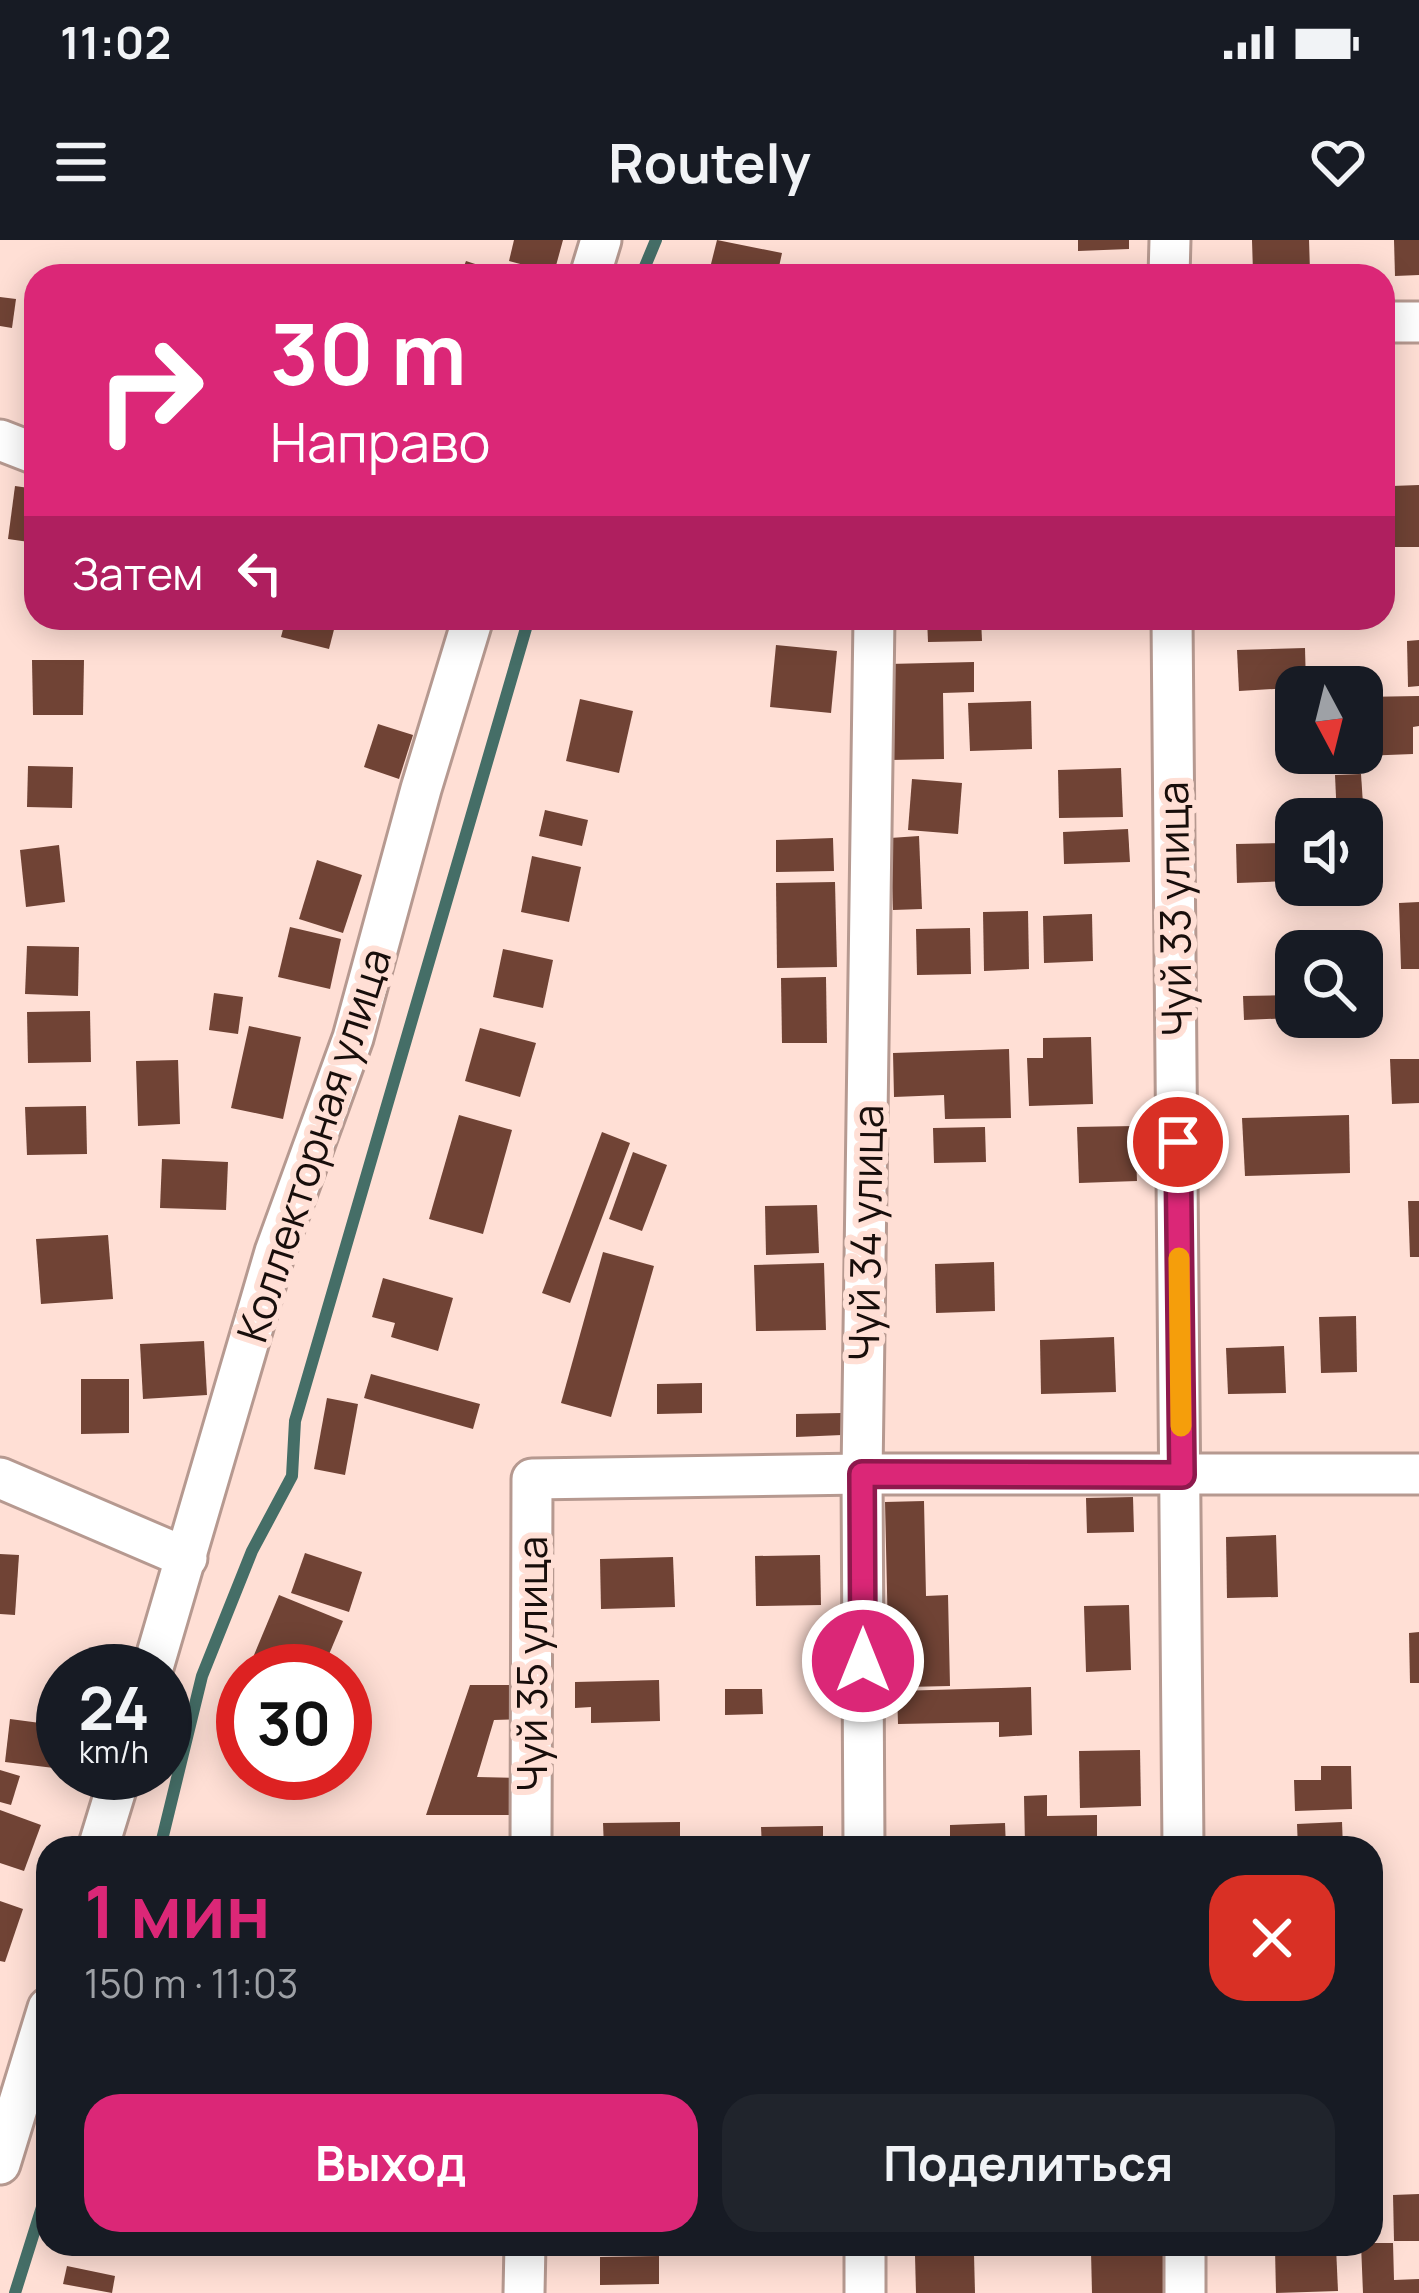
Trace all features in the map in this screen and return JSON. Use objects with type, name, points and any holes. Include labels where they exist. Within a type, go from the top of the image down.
[{"type":"street","name":"Коллекторная улица","points":[[160,1644],[275,1252],[353,1038],[469,630]]},
{"type":"street","name":"Чуй 34 улица","points":[[864,1836],[862,1474],[874,630]]},
{"type":"street","name":"Чуй 33 улица","points":[[1172,630],[1183,1836]]},
{"type":"street","points":[[862,1474],[1419,1474]]},
{"type":"street","name":"Чуй 35 улица","points":[[531,1836],[532,1479],[862,1474]]},
{"type":"street","points":[[0,1478],[187,1558]]},
{"type":"street","points":[[102,1836],[113,1800]]},
{"type":"street","points":[[0,2164],[36,2047]]},
{"type":"street","points":[[524,2293],[525,2256]]},
{"type":"street","points":[[865,2256],[866,2293]]},
{"type":"street","points":[[1185,2256],[1185,2293]]},
{"type":"building","points":[[514,240],[563,240],[556,264],[509,261]]},
{"type":"building","points":[[717,240],[782,253],[780,264],[711,264]]},
{"type":"building","points":[[1078,240],[1129,240],[1129,249],[1078,251]]},
{"type":"building","points":[[1252,240],[1309,240],[1310,264],[1253,264]]},
{"type":"building","points":[[1394,240],[1419,240],[1419,275],[1395,276]]},
{"type":"building","points":[[0,297],[16,299],[12,328],[0,326]]},
{"type":"building","points":[[1419,485],[1419,547],[1395,547],[1395,486]]},
{"type":"building","points":[[15,486],[24,487],[24,541],[8,539]]},
{"type":"building","points":[[283,630],[334,630],[329,649],[281,637]]},
{"type":"building","points":[[928,630],[982,630],[982,641],[928,642]]},
{"type":"building","points":[[1419,640],[1419,686],[1408,687],[1407,641]]},
{"type":"building","points":[[776,645],[837,651],[831,713],[770,707]]},
{"type":"building","points":[[1305,648],[1305,666],[1275,666],[1275,689],[1239,691],[1237,650]]},
{"type":"building","points":[[32,660],[84,660],[83,715],[33,715]]},
{"type":"building","points":[[974,662],[974,692],[943,693],[944,759],[890,760],[888,664]]},
{"type":"building","points":[[1419,696],[1413,754],[1383,755],[1383,697]]},
{"type":"building","points":[[580,699],[633,711],[619,773],[566,761]]},
{"type":"building","points":[[1031,701],[1032,749],[970,751],[968,703]]},
{"type":"building","points":[[378,724],[413,735],[399,779],[364,767]]},
{"type":"building","points":[[28,766],[73,767],[72,808],[27,807]]},
{"type":"building","points":[[1121,768],[1123,817],[1059,818],[1058,770]]},
{"type":"building","points":[[1361,774],[1363,798],[1336,798],[1335,775]]},
{"type":"building","points":[[912,779],[962,783],[958,834],[908,830]]},
{"type":"building","points":[[545,810],[588,820],[582,846],[539,836]]},
{"type":"building","points":[[1128,829],[1130,862],[1064,864],[1063,832]]},
{"type":"building","points":[[919,836],[922,909],[893,910],[890,838]]},
{"type":"building","points":[[833,838],[834,871],[776,872],[776,840]]},
{"type":"building","points":[[1275,843],[1275,882],[1237,883],[1236,844]]},
{"type":"building","points":[[59,845],[65,902],[26,907],[20,850]]},
{"type":"building","points":[[532,856],[581,867],[569,922],[521,912]]},
{"type":"building","points":[[317,860],[362,875],[343,933],[299,919]]},
{"type":"building","points":[[835,882],[837,967],[777,968],[776,883]]},
{"type":"building","points":[[1419,902],[1419,969],[1401,969],[1399,903]]},
{"type":"building","points":[[1028,911],[1029,969],[984,971],[983,912]]},
{"type":"building","points":[[1092,914],[1093,961],[1044,963],[1043,916]]},
{"type":"building","points":[[290,927],[341,939],[330,989],[278,977]]},
{"type":"building","points":[[970,928],[971,974],[917,975],[916,929]]},
{"type":"building","points":[[27,946],[79,947],[78,996],[25,994]]},
{"type":"building","points":[[503,949],[553,960],[543,1008],[493,997]]},
{"type":"building","points":[[826,977],[827,1043],[782,1043],[781,978]]},
{"type":"building","points":[[214,993],[243,997],[238,1034],[209,1030]]},
{"type":"building","points":[[1275,995],[1275,1019],[1244,1020],[1243,996]]},
{"type":"building","points":[[90,1011],[91,1062],[28,1063],[27,1012]]},
{"type":"building","points":[[249,1026],[301,1037],[283,1119],[231,1108]]},
{"type":"building","points":[[480,1028],[536,1043],[520,1097],[465,1081]]},
{"type":"building","points":[[1091,1037],[1093,1104],[1029,1106],[1027,1058],[1043,1058],[1043,1038]]},
{"type":"building","points":[[1009,1049],[1011,1118],[945,1119],[944,1095],[894,1097],[893,1053]]},
{"type":"building","points":[[1390,1059],[1419,1059],[1419,1103],[1392,1104]]},
{"type":"building","points":[[178,1060],[180,1124],[138,1126],[136,1061]]},
{"type":"building","points":[[86,1106],[87,1154],[27,1155],[25,1107]]},
{"type":"building","points":[[459,1115],[512,1130],[483,1234],[429,1219]]},
{"type":"building","points":[[1349,1115],[1350,1173],[1245,1176],[1242,1118]]},
{"type":"building","points":[[1135,1126],[1137,1181],[1079,1183],[1077,1127]]},
{"type":"building","points":[[985,1127],[986,1162],[934,1163],[933,1128]]},
{"type":"building","points":[[602,1132],[630,1143],[570,1303],[542,1293]]},
{"type":"building","points":[[633,1152],[667,1165],[642,1231],[609,1219]]},
{"type":"building","points":[[162,1159],[228,1162],[226,1210],[160,1208]]},
{"type":"building","points":[[1408,1201],[1419,1201],[1419,1257],[1410,1257]]},
{"type":"building","points":[[817,1205],[819,1253],[766,1255],[765,1206]]},
{"type":"building","points":[[108,1235],[113,1299],[41,1304],[36,1239]]},
{"type":"building","points":[[603,1252],[654,1266],[611,1417],[561,1403]]},
{"type":"building","points":[[994,1262],[995,1311],[936,1313],[935,1264]]},
{"type":"building","points":[[824,1263],[826,1330],[756,1331],[754,1265]]},
{"type":"building","points":[[383,1278],[453,1298],[438,1351],[391,1337],[395,1323],[372,1317]]},
{"type":"building","points":[[1356,1316],[1357,1372],[1321,1373],[1319,1317]]},
{"type":"building","points":[[1114,1337],[1116,1392],[1041,1394],[1040,1340]]},
{"type":"building","points":[[204,1341],[207,1395],[143,1399],[140,1344]]},
{"type":"building","points":[[1284,1346],[1286,1393],[1228,1394],[1226,1348]]},
{"type":"building","points":[[371,1374],[480,1404],[473,1429],[364,1398]]},
{"type":"building","points":[[81,1379],[129,1379],[129,1433],[81,1434]]},
{"type":"building","points":[[702,1383],[702,1413],[657,1414],[657,1384]]},
{"type":"building","points":[[327,1398],[358,1404],[345,1475],[314,1469]]},
{"type":"building","points":[[842,1413],[842,1435],[796,1437],[796,1414]]},
{"type":"building","points":[[1133,1497],[1134,1532],[1087,1533],[1086,1498]]},
{"type":"building","points":[[924,1501],[926,1596],[948,1595],[950,1686],[906,1687],[905,1634],[888,1635],[885,1502]]},
{"type":"building","points":[[1276,1535],[1278,1597],[1227,1598],[1226,1537]]},
{"type":"building","points":[[305,1553],[362,1572],[349,1612],[291,1593]]},
{"type":"building","points":[[0,1554],[19,1555],[15,1615],[0,1614]]},
{"type":"building","points":[[820,1555],[821,1605],[756,1606],[755,1556]]},
{"type":"building","points":[[673,1557],[675,1607],[601,1609],[600,1559]]},
{"type":"building","points":[[279,1595],[343,1621],[333,1644],[259,1644]]},
{"type":"building","points":[[1129,1605],[1131,1670],[1086,1672],[1084,1606]]},
{"type":"building","points":[[1419,1632],[1419,1683],[1410,1683],[1409,1633]]},
{"type":"building","points":[[659,1680],[660,1721],[591,1723],[591,1707],[575,1708],[575,1682]]},
{"type":"building","points":[[470,1685],[521,1685],[522,1719],[494,1720],[477,1777],[519,1778],[519,1815],[426,1815]]},
{"type":"building","points":[[1031,1687],[1032,1735],[999,1737],[999,1722],[898,1724],[897,1691]]},
{"type":"building","points":[[725,1689],[762,1689],[763,1714],[725,1715]]},
{"type":"building","points":[[10,1719],[36,1722],[36,1766],[5,1762]]},
{"type":"building","points":[[1140,1750],[1141,1806],[1080,1808],[1079,1751]]},
{"type":"building","points":[[1321,1766],[1351,1766],[1352,1809],[1295,1811],[1294,1780],[1321,1780]]},
{"type":"building","points":[[0,1770],[20,1776],[11,1805],[0,1802]]},
{"type":"building","points":[[1047,1795],[1047,1816],[1097,1815],[1097,1836],[1025,1836],[1024,1796]]},
{"type":"building","points":[[0,1810],[41,1825],[24,1871],[0,1863]]},
{"type":"building","points":[[680,1822],[680,1836],[604,1836],[603,1823]]},
{"type":"building","points":[[1342,1822],[1343,1836],[1298,1836],[1297,1824]]},
{"type":"building","points":[[1005,1823],[1006,1836],[950,1836],[950,1825]]},
{"type":"building","points":[[823,1826],[823,1836],[761,1836],[761,1827]]},
{"type":"building","points":[[0,1901],[23,1909],[5,1962],[0,1961]]},
{"type":"building","points":[[1419,2194],[1419,2241],[1394,2241],[1393,2195]]},
{"type":"building","points":[[1383,2243],[1393,2243],[1394,2280],[1419,2279],[1419,2293],[1363,2293],[1361,2256],[1383,2256]]},
{"type":"building","points":[[659,2256],[659,2284],[600,2285],[600,2257]]},
{"type":"building","points":[[915,2256],[974,2256],[975,2293],[916,2293]]},
{"type":"building","points":[[1091,2256],[1167,2256],[1168,2293],[1092,2293]]},
{"type":"building","points":[[1275,2256],[1336,2256],[1338,2291],[1276,2293]]},
{"type":"building","points":[[67,2266],[115,2276],[112,2293],[63,2284]]},
{"type":"waterway","points":[[646,264],[656,240]]},
{"type":"waterway","points":[[163,1836],[202,1676],[252,1551],[292,1476],[295,1421],[526,630]]},
{"type":"waterway","points":[[15,2293],[36,2226]]},
{"type":"slow traffic","points":[[1179,1258],[1181,1426]]},
{"type":"route","points":[[863,1661],[862,1474],[1182,1475],[1178,1142]]}]
